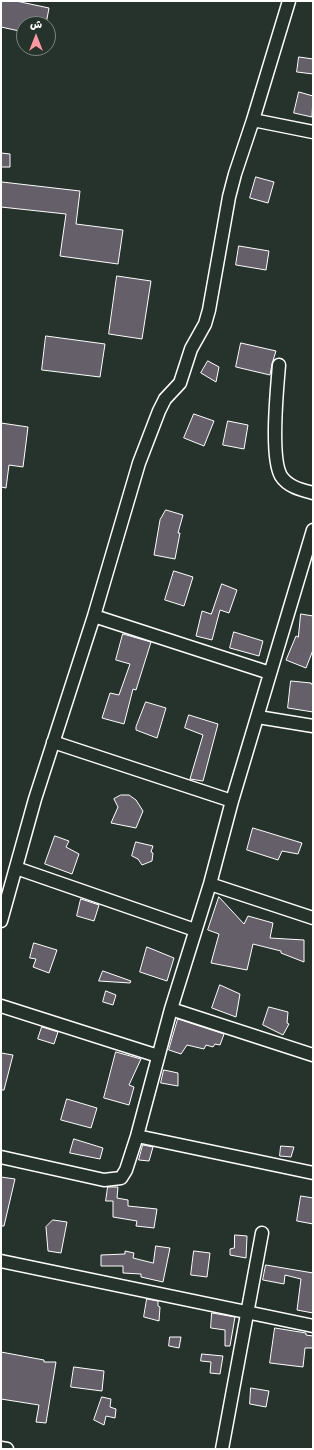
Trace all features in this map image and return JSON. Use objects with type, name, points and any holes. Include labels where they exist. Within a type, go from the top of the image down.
[{"type":"street","points":[[1,921],[53,742],[94,616],[139,463],[159,411],[165,399],[180,382],[191,349],[204,324],[210,302],[229,197],[235,174],[289,1]]},
{"type":"street","points":[[253,120],[313,132]]},
{"type":"street","points":[[279,365],[276,463],[282,477],[291,486],[299,490],[313,493]]},
{"type":"street","points":[[1,1156],[95,1179],[112,1180],[121,1178],[126,1170],[171,1009],[210,884],[232,801],[313,530]]},
{"type":"street","points":[[94,616],[270,673]]},
{"type":"street","points":[[258,717],[313,726]]},
{"type":"street","points":[[53,742],[232,801]]},
{"type":"street","points":[[16,868],[195,930]]},
{"type":"street","points":[[210,884],[313,918]]},
{"type":"street","points":[[1,1006],[158,1056]]},
{"type":"street","points":[[171,1009],[313,1055]]},
{"type":"street","points":[[136,1136],[313,1173]]},
{"type":"street","points":[[222,1449],[262,1234]]},
{"type":"street","points":[[1,1261],[313,1326]]},
{"type":"street","points":[[1,1448],[7,1449]]},
{"type":"building","points":[[1,1],[16,1],[49,8],[48,16],[16,16],[16,30],[1,27]]},
{"type":"building","points":[[299,57],[313,59],[313,74],[297,72]]},
{"type":"building","points":[[299,92],[313,96],[312,117],[294,113]]},
{"type":"building","points":[[1,153],[10,154],[10,167],[1,167]]},
{"type":"building","points":[[256,177],[274,182],[268,203],[250,198]]},
{"type":"building","points":[[2,182],[80,191],[76,224],[123,230],[118,264],[60,256],[66,214],[1,207]]},
{"type":"building","points":[[239,246],[269,251],[266,270],[236,265]]},
{"type":"building","points":[[117,276],[151,281],[142,339],[109,334]]},
{"type":"building","points":[[46,336],[105,344],[100,377],[42,370]]},
{"type":"building","points":[[241,343],[276,351],[270,375],[236,367]]},
{"type":"building","points":[[208,361],[219,367],[216,382],[201,373]]},
{"type":"building","points":[[194,414],[214,421],[204,446],[184,438]]},
{"type":"building","points":[[228,421],[248,425],[244,449],[223,445]]},
{"type":"building","points":[[1,423],[28,427],[23,467],[9,465],[6,488],[1,487]]},
{"type":"building","points":[[166,510],[183,515],[178,533],[180,533],[175,559],[154,555],[160,520]]},
{"type":"building","points":[[174,571],[193,577],[184,606],[165,600]]},
{"type":"building","points":[[222,584],[237,590],[229,613],[220,610],[212,640],[196,636],[202,611],[211,614]]},
{"type":"building","points":[[301,614],[313,616],[313,650],[306,668],[286,660],[296,636],[298,637]]},
{"type":"building","points":[[234,632],[263,641],[259,656],[230,648]]},
{"type":"building","points":[[123,634],[151,642],[136,690],[133,689],[124,724],[102,718],[110,693],[119,695],[130,664],[116,660]]},
{"type":"building","points":[[291,681],[313,684],[313,712],[288,708]]},
{"type":"building","points":[[146,702],[166,708],[157,738],[136,730]]},
{"type":"building","points":[[189,715],[218,724],[203,781],[190,779],[203,735],[185,728]]},
{"type":"building","points":[[121,795],[129,795],[136,800],[143,811],[136,828],[111,823],[118,807],[114,799]]},
{"type":"building","points":[[253,828],[302,843],[298,854],[282,851],[278,860],[247,850]]},
{"type":"building","points":[[55,836],[69,841],[66,847],[79,854],[72,874],[45,864]]},
{"type":"building","points":[[136,842],[153,846],[151,852],[153,853],[152,861],[142,865],[138,859],[132,856]]},
{"type":"building","points":[[219,897],[244,924],[248,916],[273,923],[270,938],[304,940],[304,962],[281,953],[281,951],[253,944],[247,970],[211,963],[219,934],[208,930]]},
{"type":"building","points":[[81,899],[99,905],[94,921],[77,916]]},
{"type":"building","points":[[34,943],[57,950],[49,973],[33,967],[36,959],[30,958]]},
{"type":"building","points":[[147,947],[174,958],[167,981],[140,972]]},
{"type":"building","points":[[103,971],[131,981],[130,983],[99,981]]},
{"type":"building","points":[[220,985],[240,994],[236,1017],[212,1008]]},
{"type":"building","points":[[106,991],[116,995],[113,1005],[103,1002]]},
{"type":"building","points":[[269,1007],[288,1012],[287,1023],[289,1024],[283,1035],[263,1025]]},
{"type":"building","points":[[178,1019],[224,1034],[220,1045],[215,1044],[213,1047],[206,1045],[204,1049],[187,1045],[181,1054],[169,1050]]},
{"type":"building","points":[[42,1027],[58,1032],[54,1044],[38,1039]]},
{"type":"building","points":[[116,1052],[141,1059],[129,1085],[134,1087],[129,1105],[104,1098]]},
{"type":"building","points":[[1,1053],[13,1055],[4,1090],[1,1090]]},
{"type":"building","points":[[164,1070],[178,1073],[178,1086],[161,1083]]},
{"type":"building","points":[[67,1099],[97,1108],[91,1128],[61,1120]]},
{"type":"building","points":[[74,1139],[103,1148],[100,1159],[70,1153]]},
{"type":"building","points":[[143,1145],[153,1147],[149,1161],[139,1160]]},
{"type":"building","points":[[281,1146],[294,1147],[291,1157],[280,1156]]},
{"type":"building","points":[[1,1177],[15,1179],[4,1226],[1,1226]]},
{"type":"building","points":[[108,1187],[118,1187],[117,1198],[128,1200],[128,1206],[157,1209],[154,1228],[136,1226],[137,1221],[113,1217],[113,1201],[106,1201]]},
{"type":"building","points":[[301,1196],[313,1198],[313,1224],[297,1221]]},
{"type":"building","points":[[53,1220],[67,1222],[61,1253],[48,1251],[46,1227]]},
{"type":"building","points":[[235,1235],[247,1236],[246,1258],[230,1255],[230,1249],[234,1248]]},
{"type":"building","points":[[156,1246],[170,1248],[163,1282],[141,1277],[141,1274],[123,1273],[123,1266],[101,1266],[101,1255],[125,1254],[125,1251],[134,1253],[133,1258],[153,1263]]},
{"type":"building","points":[[194,1251],[210,1253],[207,1277],[191,1275]]},
{"type":"building","points":[[266,1265],[313,1273],[313,1313],[297,1310],[301,1279],[285,1275],[284,1284],[263,1280]]},
{"type":"building","points":[[147,1299],[158,1301],[158,1306],[160,1307],[159,1321],[144,1317]]},
{"type":"building","points":[[212,1313],[235,1317],[230,1346],[225,1346],[225,1330],[211,1328]]},
{"type":"building","points":[[275,1328],[306,1333],[306,1335],[313,1336],[313,1348],[305,1348],[303,1367],[270,1363]]},
{"type":"building","points":[[170,1337],[181,1337],[179,1348],[169,1346]]},
{"type":"building","points":[[1,1352],[44,1360],[44,1362],[56,1362],[46,1423],[36,1422],[39,1405],[1,1399]]},
{"type":"building","points":[[202,1354],[223,1356],[220,1374],[210,1373],[211,1362],[201,1361]]},
{"type":"building","points":[[74,1367],[104,1371],[102,1391],[71,1387]]},
{"type":"building","points":[[251,1388],[269,1391],[266,1407],[250,1404]]},
{"type":"building","points":[[102,1397],[111,1399],[110,1407],[116,1409],[115,1418],[106,1416],[104,1425],[94,1420]]}]
